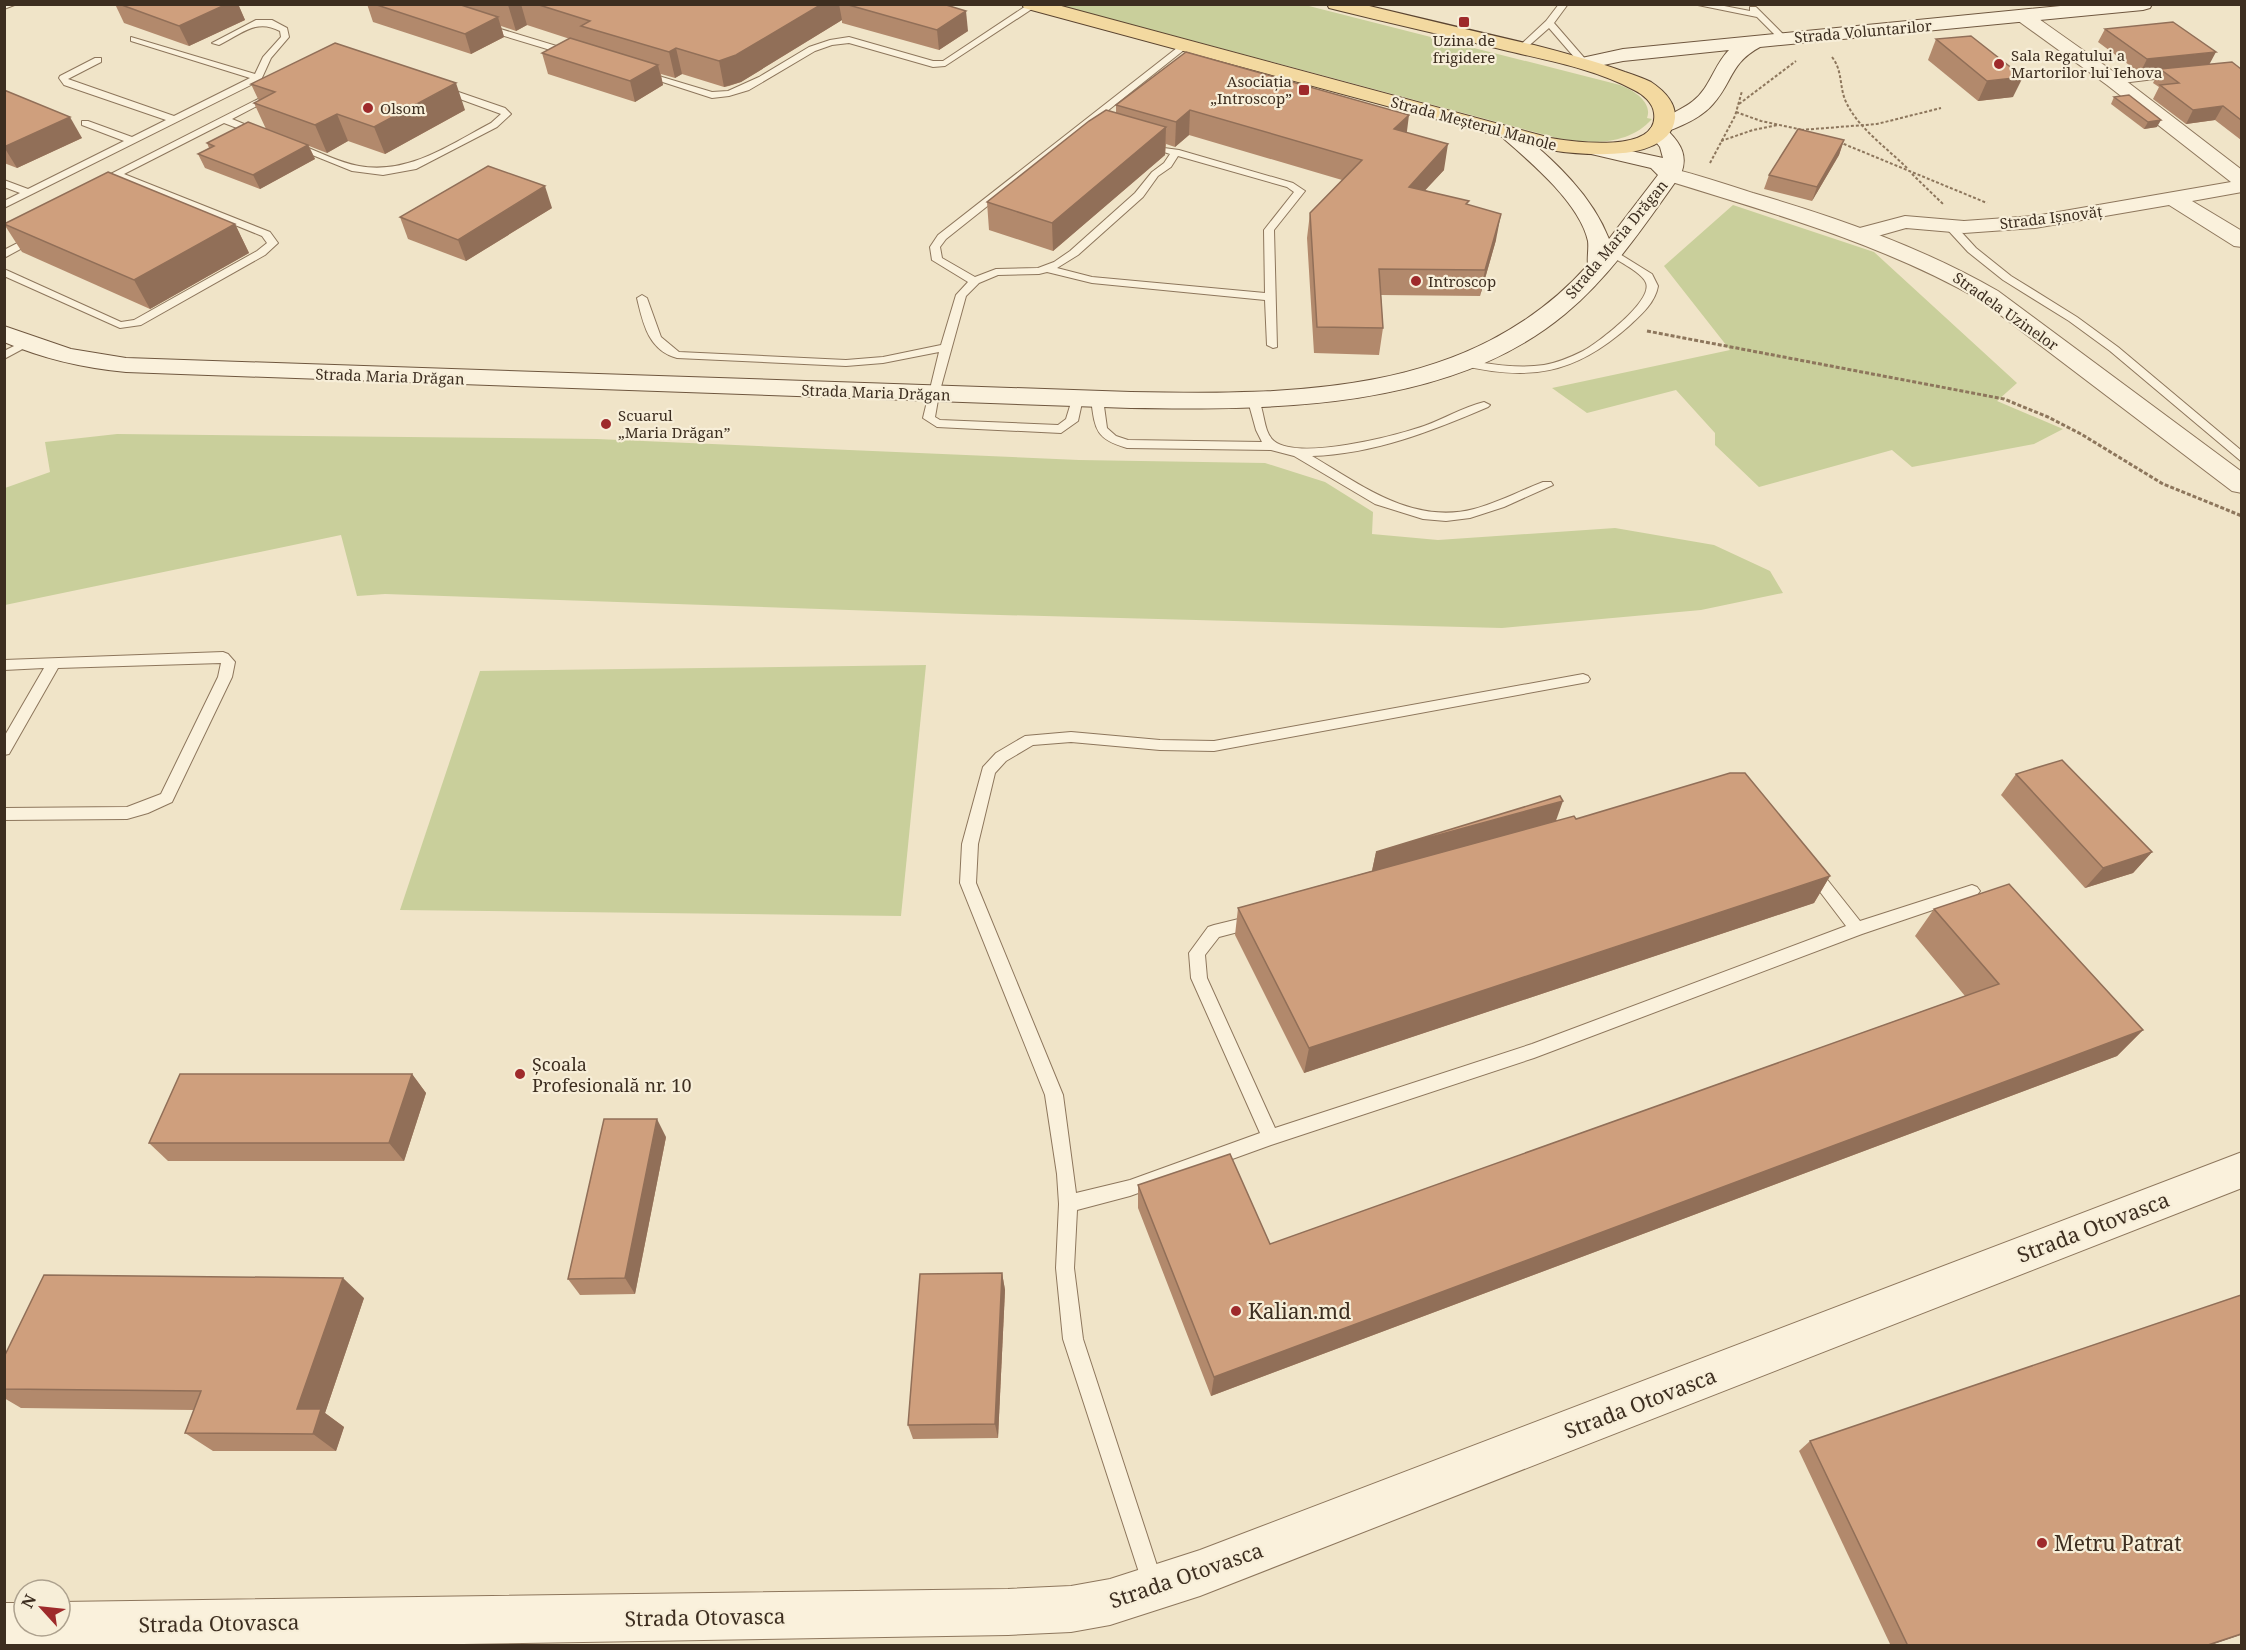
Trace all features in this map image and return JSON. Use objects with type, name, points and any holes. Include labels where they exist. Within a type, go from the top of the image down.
[{"type":"main road","points":[[1336,4],[1584,63],[1643,86],[1662,102],[1665,115],[1661,129],[1674,152],[1676,162],[1670,174]]},
{"type":"main road","name":"Strada Voluntarilor","points":[[1584,63],[1623,55],[2143,4]]},
{"type":"main road","name":"Strada Meșterul Manole","points":[[1032,5],[1550,144],[1594,149],[1622,147],[1643,142],[1661,129]]},
{"type":"main road","points":[[1661,129],[1706,100],[1725,64],[1739,50],[1758,41]]},
{"type":"main road","points":[[1511,135],[1544,164],[1581,209],[1592,225],[1604,257]]},
{"type":"main road","name":"Stradela Uzinelor","points":[[1594,149],[1658,163],[1670,174],[1860,235],[1927,260],[1990,296],[2241,485]]},
{"type":"main road","name":"Strada Maria Drăgan","points":[[15,338],[44,351],[83,361],[126,365],[576,383],[1087,399],[1254,401],[1328,396],[1401,382],[1461,362],[1513,339],[1547,317],[1568,300],[1670,174]]},
{"type":"main road","name":"Strada Otovasca","points":[[72,1626],[1008,1612],[1071,1609],[1110,1602],[1200,1574],[2241,1170]]},
{"type":"street","points":[[2023,16],[2114,81],[2241,180]]},
{"type":"street","name":"Strada Ișnovăț","points":[[1860,235],[1905,222],[1957,226],[2035,222],[2241,186]]},
{"type":"street","points":[[2174,199],[2241,242]]},
{"type":"lane","points":[[4,7],[13,4]]},
{"type":"lane","points":[[1520,49],[1549,23],[1564,4]]},
{"type":"lane","points":[[1697,4],[1759,15]]},
{"type":"lane","points":[[1749,4],[1784,39]]},
{"type":"lane","points":[[633,72],[722,96],[738,91],[815,46],[837,40],[849,40],[939,64],[956,58],[1032,5]]},
{"type":"lane","points":[[4,205],[258,78],[267,57],[285,37],[284,30],[269,22],[256,23],[216,43]]},
{"type":"lane","points":[[1549,23],[1584,63]]},
{"type":"lane","points":[[477,26],[578,55]]},
{"type":"lane","points":[[134,39],[258,78]]},
{"type":"lane","points":[[975,281],[937,260],[935,247],[942,237],[1185,46]]},
{"type":"lane","points":[[98,60],[63,78],[66,83],[175,120]]},
{"type":"lane","points":[[2114,81],[2185,73]]},
{"type":"lane","points":[[290,144],[355,169],[383,172],[413,167],[494,125],[506,114],[502,110],[436,88]]},
{"type":"lane","points":[[86,189],[286,89]]},
{"type":"lane","points":[[225,120],[268,136]]},
{"type":"lane","points":[[85,123],[133,141]]},
{"type":"lane","points":[[1083,126],[1095,129]]},
{"type":"lane","points":[[1153,146],[1290,185],[1300,190],[1269,230],[1273,345]]},
{"type":"lane","points":[[933,394],[961,295],[975,281],[996,272],[1039,271],[1074,253],[1139,195],[1155,174],[1168,165],[1176,152]]},
{"type":"lane","points":[[4,272],[120,325],[136,323],[261,253],[273,243],[266,234],[135,186],[117,174]]},
{"type":"lane","points":[[4,183],[29,193]]},
{"type":"lane","points":[[1957,226],[1972,250],[2007,278],[2073,319],[2114,349],[2241,458]]},
{"type":"lane","points":[[4,255],[46,231]]},
{"type":"lane","points":[[1461,362],[1527,372],[1552,368],[1577,360],[1605,342],[1651,297],[1653,286],[1648,276],[1604,257]]},
{"type":"lane","points":[[1048,268],[1062,274],[1092,280],[1270,297]]},
{"type":"lane","points":[[642,298],[653,334],[661,348],[677,356],[846,363],[883,360],[946,347]]},
{"type":"lane","points":[[4,356],[15,338]]},
{"type":"lane","points":[[1087,399],[1101,429],[1112,439],[1127,444],[1271,446],[1298,453],[1318,453],[1380,442],[1425,429],[1484,405]]},
{"type":"lane","points":[[1254,401],[1264,435],[1271,446]]},
{"type":"lane","points":[[1298,453],[1390,507],[1417,515],[1446,518],[1471,514],[1547,485]]},
{"type":"lane","points":[[4,665],[223,657],[228,662],[225,677],[167,798],[143,809],[127,813],[4,813]]},
{"type":"lane","points":[[4,750],[54,663]]},
{"type":"lane","points":[[1153,1587],[1073,1339],[1065,1268],[1068,1204],[1066,1174],[1054,1095],[968,883],[970,844],[988,771],[1001,757],[1030,740],[1071,737],[1160,745],[1214,746],[1583,678]]},
{"type":"lane","points":[[1802,856],[1857,928]]},
{"type":"lane","points":[[1068,1204],[1130,1188],[1271,1137],[1534,1051],[1857,928],[1972,891]]},
{"type":"lane","points":[[1271,916],[1214,932],[1197,953],[1199,978],[1271,1137]]},
{"type":"path","points":[[1825,58],[1841,56]]},
{"type":"path","points":[[1832,57],[1841,70],[1845,102],[1862,124],[1935,194],[1957,226]]},
{"type":"path","points":[[1738,105],[1796,61],[1788,62]]},
{"type":"path","points":[[1708,166],[1736,112],[1742,89]]},
{"type":"path","points":[[1800,130],[1822,130],[1873,124],[1941,108]]},
{"type":"path","points":[[1736,112],[1813,134]]},
{"type":"path","points":[[1870,132],[1873,124]]},
{"type":"path","points":[[1720,141],[1753,130],[1782,125]]},
{"type":"path","points":[[1833,140],[2035,222]]},
{"type":"path","points":[[1622,327],[1966,390],[2004,399],[2048,417],[2081,434],[2163,483],[2241,516]]},
{"type":"green space","points":[[1059,5],[1305,5],[1620,85],[1641,97],[1647,107],[1647,118],[1652,119],[1632,134],[1608,141],[1557,138]]},
{"type":"green space","points":[[1733,205],[1874,252],[2017,383],[1997,401],[2063,429],[2034,444],[1912,467],[1892,450],[1759,487],[1715,445],[1715,433],[1676,390],[1587,413],[1552,388],[1730,350],[1664,266]]},
{"type":"green space","points":[[117,434],[597,439],[1079,460],[1265,463],[1325,482],[1373,512],[1372,534],[1438,540],[1615,528],[1714,545],[1770,571],[1783,593],[1701,610],[1502,628],[965,614],[385,594],[357,596],[341,535],[5,605],[5,488],[50,472],[45,442]]},
{"type":"green space","points":[[926,665],[901,916],[400,910],[480,671]]},
{"type":"building","points":[[119,4],[227,4],[179,26]]},
{"type":"building","points":[[374,4],[458,4],[498,17],[465,34]]},
{"type":"building","points":[[536,4],[822,4],[736,55],[719,61],[676,48],[669,52],[581,26],[590,21]]},
{"type":"building","points":[[845,4],[943,4],[966,11],[937,30]]},
{"type":"building","points":[[2173,22],[2216,52],[2147,59],[2105,29]]},
{"type":"building","points":[[1971,36],[2023,77],[1987,81],[1936,39]]},
{"type":"building","points":[[570,38],[658,65],[630,81],[542,53]]},
{"type":"building","points":[[335,43],[456,83],[374,127],[337,114],[315,125],[254,103],[275,92],[251,84]]},
{"type":"building","points":[[1186,52],[1409,115],[1394,129],[1448,144],[1409,187],[1469,201],[1466,204],[1501,214],[1485,270],[1379,269],[1383,328],[1317,327],[1310,213],[1362,160],[1190,110],[1176,122],[1116,105]]},
{"type":"building","points":[[2232,62],[2241,69],[2241,120],[2223,106],[2193,110],[2160,85],[2179,83],[2160,69]]},
{"type":"building","points":[[4,90],[70,117],[4,147]]},
{"type":"building","points":[[2129,95],[2161,120],[2148,122],[2114,97]]},
{"type":"building","points":[[1106,110],[1166,127],[1052,223],[987,202],[1089,121]]},
{"type":"building","points":[[248,122],[308,145],[253,175],[198,154],[214,146],[207,143]]},
{"type":"building","points":[[1798,129],[1844,140],[1817,187],[1769,175]]},
{"type":"building","points":[[488,166],[545,186],[458,240],[400,217]]},
{"type":"building","points":[[108,172],[235,224],[134,280],[4,224]]},
{"type":"building","points":[[2062,760],[2152,852],[2103,868],[2016,774]]},
{"type":"building","points":[[1730,773],[1745,773],[1830,876],[1309,1048],[1238,908],[1574,816],[1576,819]]},
{"type":"building","points":[[1560,796],[1563,801],[1376,852]]},
{"type":"building","points":[[2009,884],[2143,1030],[1214,1377],[1138,1185],[1230,1154],[1270,1244],[1999,984],[1934,909]]},
{"type":"building","points":[[180,1074],[412,1074],[389,1143],[149,1143]]},
{"type":"building","points":[[604,1119],[657,1119],[625,1278],[568,1279]]},
{"type":"building","points":[[1002,1273],[995,1424],[908,1425],[920,1274]]},
{"type":"building","points":[[44,1275],[343,1278],[297,1409],[321,1409],[313,1434],[185,1433],[201,1391],[4,1389],[4,1357]]},
{"type":"building","name":"Metru Patrat","points":[[2241,1295],[2241,1634],[2205,1646],[1908,1646],[1810,1441]]},
{"type":"place","name":"Uzina de frigidere","points":[[1464,22]]},
{"type":"place","name":"Sala Regatului a Martorilor lui Iehova","points":[[1999,64]]},
{"type":"place","name":"Asociația „Introscop”","points":[[1304,90]]},
{"type":"place","name":"Olsom","points":[[368,108]]},
{"type":"place","name":"Introscop","points":[[1416,281]]},
{"type":"place","name":"Scuarul „Maria Drăgan”","points":[[606,424]]},
{"type":"place","name":"Școala Profesională nr. 10","points":[[520,1074]]},
{"type":"place","name":"Kalian.md","points":[[1236,1311]]},
{"type":"place","name":"Metru Patrat","points":[[2042,1543]]}]
